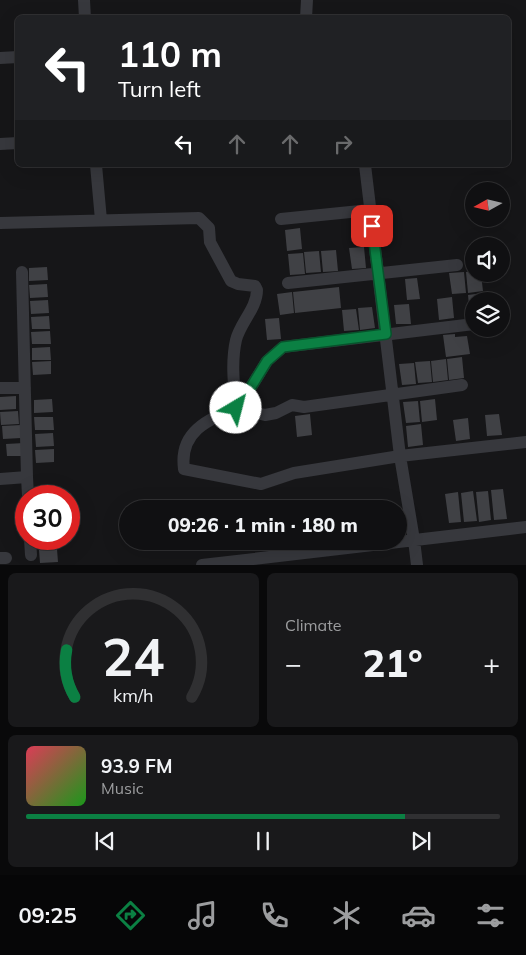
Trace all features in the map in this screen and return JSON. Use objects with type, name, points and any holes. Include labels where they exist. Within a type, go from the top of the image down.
[{"type":"street","points":[[84,0],[85,15]]},
{"type":"street","points":[[306,15],[307,0]]},
{"type":"street","points":[[0,58],[15,57]]},
{"type":"street","points":[[0,144],[15,143]]},
{"type":"street","points":[[96,167],[100,220]]},
{"type":"street","points":[[365,167],[400,456],[417,565]]},
{"type":"street","points":[[281,219],[370,210]]},
{"type":"street","points":[[0,223],[199,218],[209,228],[210,242],[230,281],[256,287],[257,294],[254,304],[241,326],[236,340],[233,378],[236,408]]},
{"type":"street","points":[[288,283],[457,266]]},
{"type":"street","points":[[22,272],[27,485]]},
{"type":"street","points":[[465,325],[283,347],[267,361],[236,408],[194,430],[184,452],[184,468],[261,484],[294,473],[400,456],[526,442]]},
{"type":"street","points":[[236,408],[265,415],[276,413],[292,405],[304,407],[462,385]]},
{"type":"street","points":[[0,388],[25,388]]},
{"type":"street","points":[[0,478],[27,478]]},
{"type":"street","points":[[202,565],[526,526]]},
{"type":"street","points":[[31,550],[31,555]]},
{"type":"building","points":[[300,228],[302,249],[287,251],[285,230]]},
{"type":"building","points":[[364,247],[366,268],[352,269],[349,248]]},
{"type":"building","points":[[336,250],[338,271],[323,272],[321,251]]},
{"type":"building","points":[[319,251],[321,272],[306,273],[304,252]]},
{"type":"building","points":[[303,253],[305,274],[290,275],[288,254]]},
{"type":"building","points":[[47,267],[48,280],[29,281],[29,268]]},
{"type":"building","points":[[464,272],[465,293],[452,294],[449,273]]},
{"type":"building","points":[[417,278],[420,299],[407,300],[405,279]]},
{"type":"building","points":[[467,282],[482,282],[483,291],[468,292]]},
{"type":"building","points":[[47,284],[48,297],[30,298],[29,285]]},
{"type":"building","points":[[339,287],[341,308],[295,313],[293,292]]},
{"type":"building","points":[[292,292],[294,313],[280,315],[277,294]]},
{"type":"building","points":[[452,297],[454,318],[439,320],[437,299]]},
{"type":"building","points":[[48,300],[49,313],[31,314],[30,301]]},
{"type":"building","points":[[409,304],[411,324],[396,324],[394,305]]},
{"type":"building","points":[[372,307],[375,328],[360,330],[358,308]]},
{"type":"building","points":[[356,309],[359,330],[344,331],[342,310]]},
{"type":"building","points":[[49,316],[50,329],[32,329],[31,317]]},
{"type":"building","points":[[279,318],[281,339],[267,340],[265,319]]},
{"type":"building","points":[[50,331],[51,344],[32,344],[31,332]]},
{"type":"building","points":[[455,334],[455,337],[467,337],[470,354],[446,357],[443,335]]},
{"type":"building","points":[[50,347],[51,360],[32,360],[32,348]]},
{"type":"building","points":[[462,357],[464,378],[449,380],[447,359]]},
{"type":"building","points":[[446,359],[448,380],[433,382],[431,361]]},
{"type":"building","points":[[51,361],[51,374],[33,375],[32,362]]},
{"type":"building","points":[[430,361],[432,382],[418,383],[415,362]]},
{"type":"building","points":[[414,363],[416,384],[402,385],[399,364]]},
{"type":"building","points":[[16,396],[16,409],[0,410],[0,397]]},
{"type":"building","points":[[52,399],[53,412],[34,413],[34,400]]},
{"type":"building","points":[[435,399],[437,420],[422,422],[420,401]]},
{"type":"building","points":[[418,401],[420,422],[406,423],[403,402]]},
{"type":"building","points":[[18,411],[19,424],[1,425],[0,412]]},
{"type":"building","points":[[310,414],[312,435],[297,437],[295,416]]},
{"type":"building","points":[[499,414],[502,435],[487,436],[485,415]]},
{"type":"building","points":[[34,417],[53,417],[54,430],[35,430]]},
{"type":"building","points":[[468,418],[470,439],[456,441],[453,420]]},
{"type":"building","points":[[421,424],[423,445],[408,447],[406,426]]},
{"type":"building","points":[[21,425],[21,438],[3,439],[2,426]]},
{"type":"building","points":[[53,433],[54,446],[36,447],[35,434]]},
{"type":"building","points":[[24,443],[25,456],[7,456],[6,444]]},
{"type":"building","points":[[54,449],[54,462],[36,463],[35,450]]},
{"type":"building","points":[[503,489],[507,519],[494,520],[491,490]]},
{"type":"building","points":[[473,491],[477,521],[464,522],[461,493]]},
{"type":"building","points":[[488,491],[491,520],[479,522],[476,492]]},
{"type":"building","points":[[458,492],[461,522],[449,523],[445,494]]},
{"type":"building","points":[[39,550],[57,550],[58,562],[40,563]]},
{"type":"route","points":[[236,408],[267,361],[283,347],[386,334],[372,226]]}]
